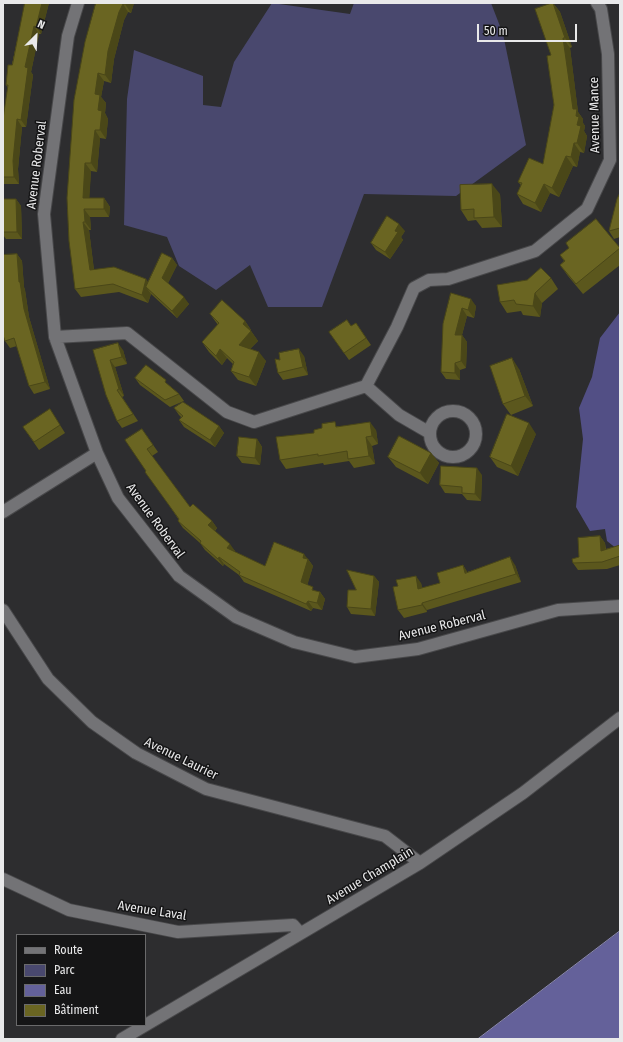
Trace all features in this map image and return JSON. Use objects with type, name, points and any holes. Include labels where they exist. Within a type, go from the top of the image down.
[{"type":"street","name":"Avenue Roberval","points":[[78,3],[68,36],[44,214],[55,337],[97,453],[118,498],[178,576],[236,617],[294,642],[355,657],[418,649],[558,610],[620,606]]},
{"type":"street","name":"Avenue Mance","points":[[366,386],[397,327],[414,288],[429,280],[448,280],[535,251],[587,209],[610,160],[608,54],[601,10],[597,3]]},
{"type":"street","points":[[55,337],[127,333],[228,412],[254,422],[366,386],[399,415],[430,433]]},
{"type":"street","points":[[3,512],[97,453]]},
{"type":"street","name":"Avenue Laurier","points":[[3,610],[48,679],[92,722],[136,753],[206,789],[385,836],[420,863]]},
{"type":"street","name":"Avenue Champlain","points":[[146,1025],[420,863],[523,793],[620,718]]},
{"type":"street","name":"Avenue Laval","points":[[3,879],[69,910],[178,932],[293,925],[300,933]]},
{"type":"street","name":"Avenue Champlain","points":[[122,1039],[144,1026]]},
{"type":"green space","points":[[272,3],[350,14],[354,3],[491,3],[503,34],[526,145],[456,196],[364,194],[322,307],[268,307],[250,265],[216,290],[179,266],[167,237],[124,225],[127,99],[134,50],[203,76],[203,105],[221,107],[234,62]]},
{"type":"shaded area","points":[[620,312],[620,543],[617,549],[607,541],[605,529],[590,531],[576,507],[583,439],[579,408],[592,377],[600,338]]},
{"type":"water","points":[[620,931],[620,1039],[478,1039]]},
{"type":"building","points":[[25,3],[42,3],[36,27],[34,26],[25,67],[28,68],[21,120],[17,119],[13,161],[14,177],[3,177],[3,119],[8,85],[6,85],[8,65],[12,65]]},
{"type":"building","points":[[96,3],[125,4],[123,4],[119,12],[108,51],[105,75],[98,73],[95,94],[100,95],[98,110],[102,111],[100,130],[95,130],[91,163],[85,163],[83,198],[104,198],[104,209],[84,209],[85,222],[83,222],[90,270],[114,267],[146,279],[142,295],[113,284],[75,289],[69,241],[67,198],[74,100],[85,42]]},
{"type":"building","points":[[552,3],[565,38],[563,38],[573,109],[577,109],[576,116],[579,117],[577,125],[581,126],[577,143],[574,143],[571,157],[566,156],[552,188],[544,184],[535,203],[517,194],[522,183],[518,182],[529,158],[543,164],[554,105],[547,56],[551,55],[535,9]]},
{"type":"building","points":[[492,184],[494,217],[474,218],[474,209],[461,210],[460,185]]},
{"type":"building","points":[[620,193],[620,228],[609,231],[617,199]]},
{"type":"building","points":[[3,199],[16,199],[17,232],[3,232]]},
{"type":"building","points":[[387,216],[399,224],[395,231],[398,232],[385,252],[371,243]]},
{"type":"building","points":[[596,219],[620,248],[576,284],[560,265],[565,261],[560,255],[569,248],[566,243]]},
{"type":"building","points":[[162,253],[172,258],[162,278],[184,297],[172,311],[146,287]]},
{"type":"building","points":[[17,254],[19,282],[24,309],[45,382],[29,386],[14,338],[5,341],[3,335],[3,255]]},
{"type":"building","points":[[541,268],[551,278],[535,293],[533,306],[516,304],[514,300],[500,302],[497,285],[527,280]]},
{"type":"building","points":[[451,293],[471,299],[468,310],[462,308],[455,335],[462,335],[461,361],[455,363],[455,373],[441,372],[443,324]]},
{"type":"building","points":[[222,300],[245,321],[243,324],[251,331],[239,345],[259,352],[249,377],[231,371],[234,362],[220,349],[216,356],[202,342],[219,323],[210,314]]},
{"type":"building","points":[[347,320],[351,326],[356,323],[366,338],[344,353],[329,332]]},
{"type":"building","points":[[118,343],[122,357],[110,360],[119,389],[117,390],[133,414],[117,421],[106,395],[93,350]]},
{"type":"building","points":[[299,349],[303,367],[278,373],[275,359],[280,360],[279,353]]},
{"type":"building","points":[[512,358],[525,396],[503,404],[490,366]]},
{"type":"building","points":[[146,365],[166,380],[165,382],[179,394],[165,400],[135,378]]},
{"type":"building","points":[[183,402],[219,426],[210,440],[179,420],[183,416],[174,408]]},
{"type":"building","points":[[50,409],[60,425],[34,442],[23,427]]},
{"type":"building","points":[[507,414],[529,423],[511,466],[490,457]]},
{"type":"building","points":[[335,422],[336,427],[370,422],[372,436],[366,437],[369,456],[348,459],[347,451],[280,460],[276,437],[314,433],[314,430],[322,428],[322,424]]},
{"type":"building","points":[[142,429],[153,445],[147,449],[190,507],[193,504],[212,521],[208,525],[230,544],[227,548],[265,566],[274,542],[304,554],[303,558],[308,559],[301,582],[313,587],[312,590],[320,592],[317,603],[308,601],[306,604],[239,575],[240,572],[219,557],[218,559],[200,543],[201,541],[178,521],[179,519],[145,472],[146,471],[125,440]]},
{"type":"building","points":[[399,436],[431,453],[420,473],[388,457]]},
{"type":"building","points":[[239,437],[257,439],[255,458],[237,456]]},
{"type":"building","points":[[441,466],[477,468],[475,494],[462,493],[462,487],[440,485]]},
{"type":"building","points":[[600,536],[601,551],[620,545],[620,556],[602,562],[573,563],[572,559],[579,557],[578,538]]},
{"type":"building","points":[[510,557],[516,574],[422,603],[422,605],[398,610],[393,587],[398,586],[396,580],[416,576],[418,589],[440,583],[437,573],[463,565],[465,573]]},
{"type":"building","points":[[347,570],[374,576],[371,609],[347,607],[348,590],[356,590]]}]
